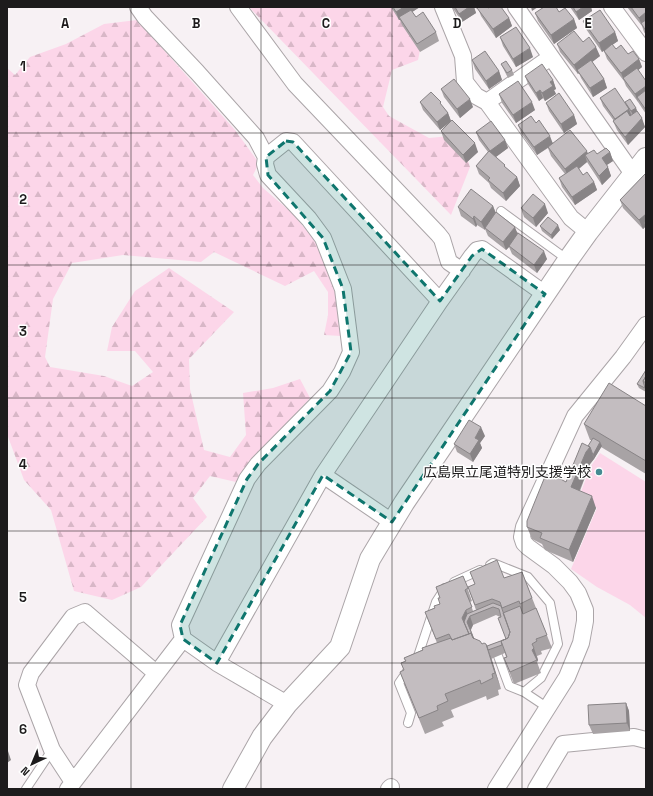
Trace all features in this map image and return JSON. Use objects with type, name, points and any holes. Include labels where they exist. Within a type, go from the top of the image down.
[{"type":"street","points":[[138,7],[145,17],[256,138],[266,157],[265,164],[268,175],[309,219],[323,238],[343,289],[351,352],[342,372],[330,391],[258,464],[247,479],[180,625],[183,639],[217,663],[287,704]]},
{"type":"street","points":[[238,7],[295,84],[442,238],[450,262],[462,271]]},
{"type":"street","points":[[443,7],[463,56],[465,82],[476,96],[488,102],[571,218],[588,232]]},
{"type":"street","points":[[516,7],[633,174]]},
{"type":"street","points":[[612,7],[646,53]]},
{"type":"street","points":[[488,102],[551,57]]},
{"type":"street","points":[[266,157],[286,141],[293,142],[440,301]]},
{"type":"street","points":[[233,789],[262,737],[287,704],[340,647],[370,559],[392,522],[568,260],[646,158]]},
{"type":"street","points":[[217,663],[323,475],[440,301],[477,250],[482,249],[545,294]]},
{"type":"street","points":[[496,789],[560,690],[573,665],[581,642],[585,621],[585,610],[578,593],[570,582],[554,566],[524,543],[522,537],[524,526],[575,416],[623,357],[646,325]]},
{"type":"street","points":[[323,475],[392,522]]},
{"type":"street","points":[[156,673],[85,612],[73,617],[31,673],[27,685],[52,750],[70,785],[183,639]]},
{"type":"street","points":[[536,789],[563,744],[634,737],[646,740]]},
{"type":"lane","points":[[501,211],[568,260]]},
{"type":"lane","points":[[408,723],[411,712],[400,683],[418,656],[436,602],[446,586],[493,563],[528,577],[550,603],[558,644],[541,678],[524,692]]},
{"type":"lane","points":[[498,656],[509,686],[524,692],[548,708]]},
{"type":"lane","points":[[26,789],[52,750]]},
{"type":"highlighted area","points":[[286,141],[293,142],[440,301],[472,256],[482,249],[545,294],[392,522],[323,475],[217,663],[183,639],[180,625],[247,479],[258,464],[330,391],[351,352],[343,289],[323,238],[268,175],[266,157]]},
{"type":"green space","points":[[249,7],[391,7],[421,45],[418,60],[392,70],[383,107],[389,116],[429,138],[460,135],[470,167],[451,215]]},
{"type":"green space","points":[[137,20],[235,130],[259,163],[253,175],[263,188],[291,212],[312,237],[327,261],[336,288],[341,336],[324,335],[328,315],[328,292],[314,271],[285,286],[214,252],[201,262],[123,255],[72,263],[53,299],[45,357],[50,367],[104,376],[132,386],[153,372],[135,351],[107,351],[112,327],[135,291],[169,268],[234,312],[189,359],[190,389],[204,450],[230,457],[246,435],[243,393],[273,388],[300,379],[310,398],[236,482],[210,476],[193,498],[207,517],[141,587],[112,600],[74,591],[51,510],[24,480],[7,434],[7,68],[15,75],[30,57],[66,44],[104,24]]},
{"type":"green space","points":[[600,453],[646,482],[646,618],[630,605],[597,587],[571,569],[597,508],[578,499],[591,466]]},
{"type":"building","points":[[393,7],[404,7],[396,12]]},
{"type":"building","points":[[455,7],[469,7],[459,14]]},
{"type":"building","points":[[501,7],[509,18],[493,29],[477,8]]},
{"type":"building","points":[[544,7],[556,7],[559,12],[565,8],[574,19],[551,35],[535,13]]},
{"type":"building","points":[[573,7],[583,7],[576,12]]},
{"type":"building","points":[[631,7],[646,7],[646,12],[639,18]]},
{"type":"building","points":[[411,10],[416,17],[423,12],[436,32],[417,44],[399,17]]},
{"type":"building","points":[[600,10],[615,32],[599,43],[583,21]]},
{"type":"building","points":[[646,20],[646,31],[641,23]]},
{"type":"building","points":[[516,27],[530,48],[513,59],[500,37]]},
{"type":"building","points":[[574,31],[583,42],[589,37],[596,47],[574,65],[557,44]]},
{"type":"building","points":[[612,44],[616,49],[621,45],[628,54],[633,51],[639,59],[621,73],[604,51]]},
{"type":"building","points":[[485,51],[499,71],[486,81],[472,60]]},
{"type":"building","points":[[591,60],[604,79],[590,88],[577,70]]},
{"type":"building","points":[[506,61],[512,70],[507,73],[501,64]]},
{"type":"building","points":[[542,64],[553,80],[550,82],[553,86],[542,93],[540,90],[536,93],[525,76]]},
{"type":"building","points":[[637,68],[646,81],[646,86],[635,94],[623,78]]},
{"type":"building","points":[[454,79],[470,99],[457,109],[441,89]]},
{"type":"building","points":[[518,81],[532,102],[513,115],[499,94]]},
{"type":"building","points":[[615,88],[629,109],[615,119],[600,98]]},
{"type":"building","points":[[646,90],[646,110],[637,97]]},
{"type":"building","points":[[431,92],[441,102],[440,103],[448,113],[437,122],[420,102]]},
{"type":"building","points":[[559,93],[574,115],[561,124],[546,103]]},
{"type":"building","points":[[630,99],[636,108],[631,111],[625,102]]},
{"type":"building","points":[[627,111],[630,116],[637,111],[642,118],[625,137],[613,121]]},
{"type":"building","points":[[531,116],[536,123],[539,120],[550,136],[534,147],[518,125]]},
{"type":"building","points":[[452,120],[475,143],[463,155],[441,131]]},
{"type":"building","points":[[491,121],[505,140],[490,151],[476,132]]},
{"type":"building","points":[[570,130],[587,151],[565,169],[548,147]]},
{"type":"building","points":[[606,148],[610,152],[602,158],[608,167],[599,176],[585,155],[594,150],[597,154]]},
{"type":"building","points":[[489,151],[517,177],[503,193],[488,180],[490,178],[476,166]]},
{"type":"building","points":[[577,166],[583,175],[587,172],[594,182],[572,197],[559,178]]},
{"type":"building","points":[[646,173],[646,214],[639,220],[620,200]]},
{"type":"building","points":[[471,189],[493,206],[481,222],[474,216],[473,219],[458,207]]},
{"type":"building","points":[[533,194],[545,204],[533,218],[521,208]]},
{"type":"building","points":[[496,212],[515,227],[503,242],[485,228]]},
{"type":"building","points":[[548,217],[558,225],[551,235],[540,226]]},
{"type":"building","points":[[518,233],[544,251],[534,265],[509,246]]},
{"type":"building","points":[[646,370],[646,376],[643,381],[645,388],[637,384]]},
{"type":"building","points":[[646,376],[646,383],[643,381]]},
{"type":"building","points":[[609,383],[646,406],[646,461],[584,424]]},
{"type":"building","points":[[469,420],[481,427],[475,438],[479,440],[470,454],[454,444]]},
{"type":"building","points":[[593,438],[600,442],[593,455],[590,447],[588,446]]},
{"type":"building","points":[[582,443],[590,447],[586,452],[571,487],[592,496],[569,550],[540,538],[542,533],[527,527],[527,521],[546,474],[552,477],[553,475],[566,482]]},
{"type":"building","points":[[497,560],[504,578],[522,572],[532,598],[520,604],[519,601],[502,608],[500,602],[492,599],[475,605],[468,587],[475,584],[470,572]]},
{"type":"building","points":[[463,576],[468,588],[465,590],[472,607],[466,610],[462,618],[469,634],[452,640],[449,634],[436,639],[425,612],[440,604],[438,598],[440,598],[436,587]]},
{"type":"building","points":[[493,603],[501,606],[510,632],[508,638],[506,639],[498,618],[501,617],[499,609],[493,607],[470,616],[467,622],[474,639],[471,633],[469,634],[464,622],[467,614]]},
{"type":"building","points":[[520,606],[523,614],[536,608],[547,635],[536,639],[537,641],[532,644],[534,648],[532,650],[537,660],[510,672],[504,658],[507,657],[501,641],[508,638],[510,632],[503,613]]},
{"type":"building","points":[[471,633],[473,638],[480,641],[482,644],[486,644],[495,673],[492,674],[493,678],[481,684],[480,680],[445,694],[448,701],[437,706],[438,710],[419,718],[400,672],[404,670],[401,663],[406,661],[404,658],[423,650],[422,648]]},
{"type":"building","points":[[501,641],[502,645],[488,650],[487,646]]},
{"type":"building","points":[[626,703],[627,723],[589,725],[588,705]]},
{"type":"place","name":"広島県立尾道特別支援学校","points":[[599,472]]}]
